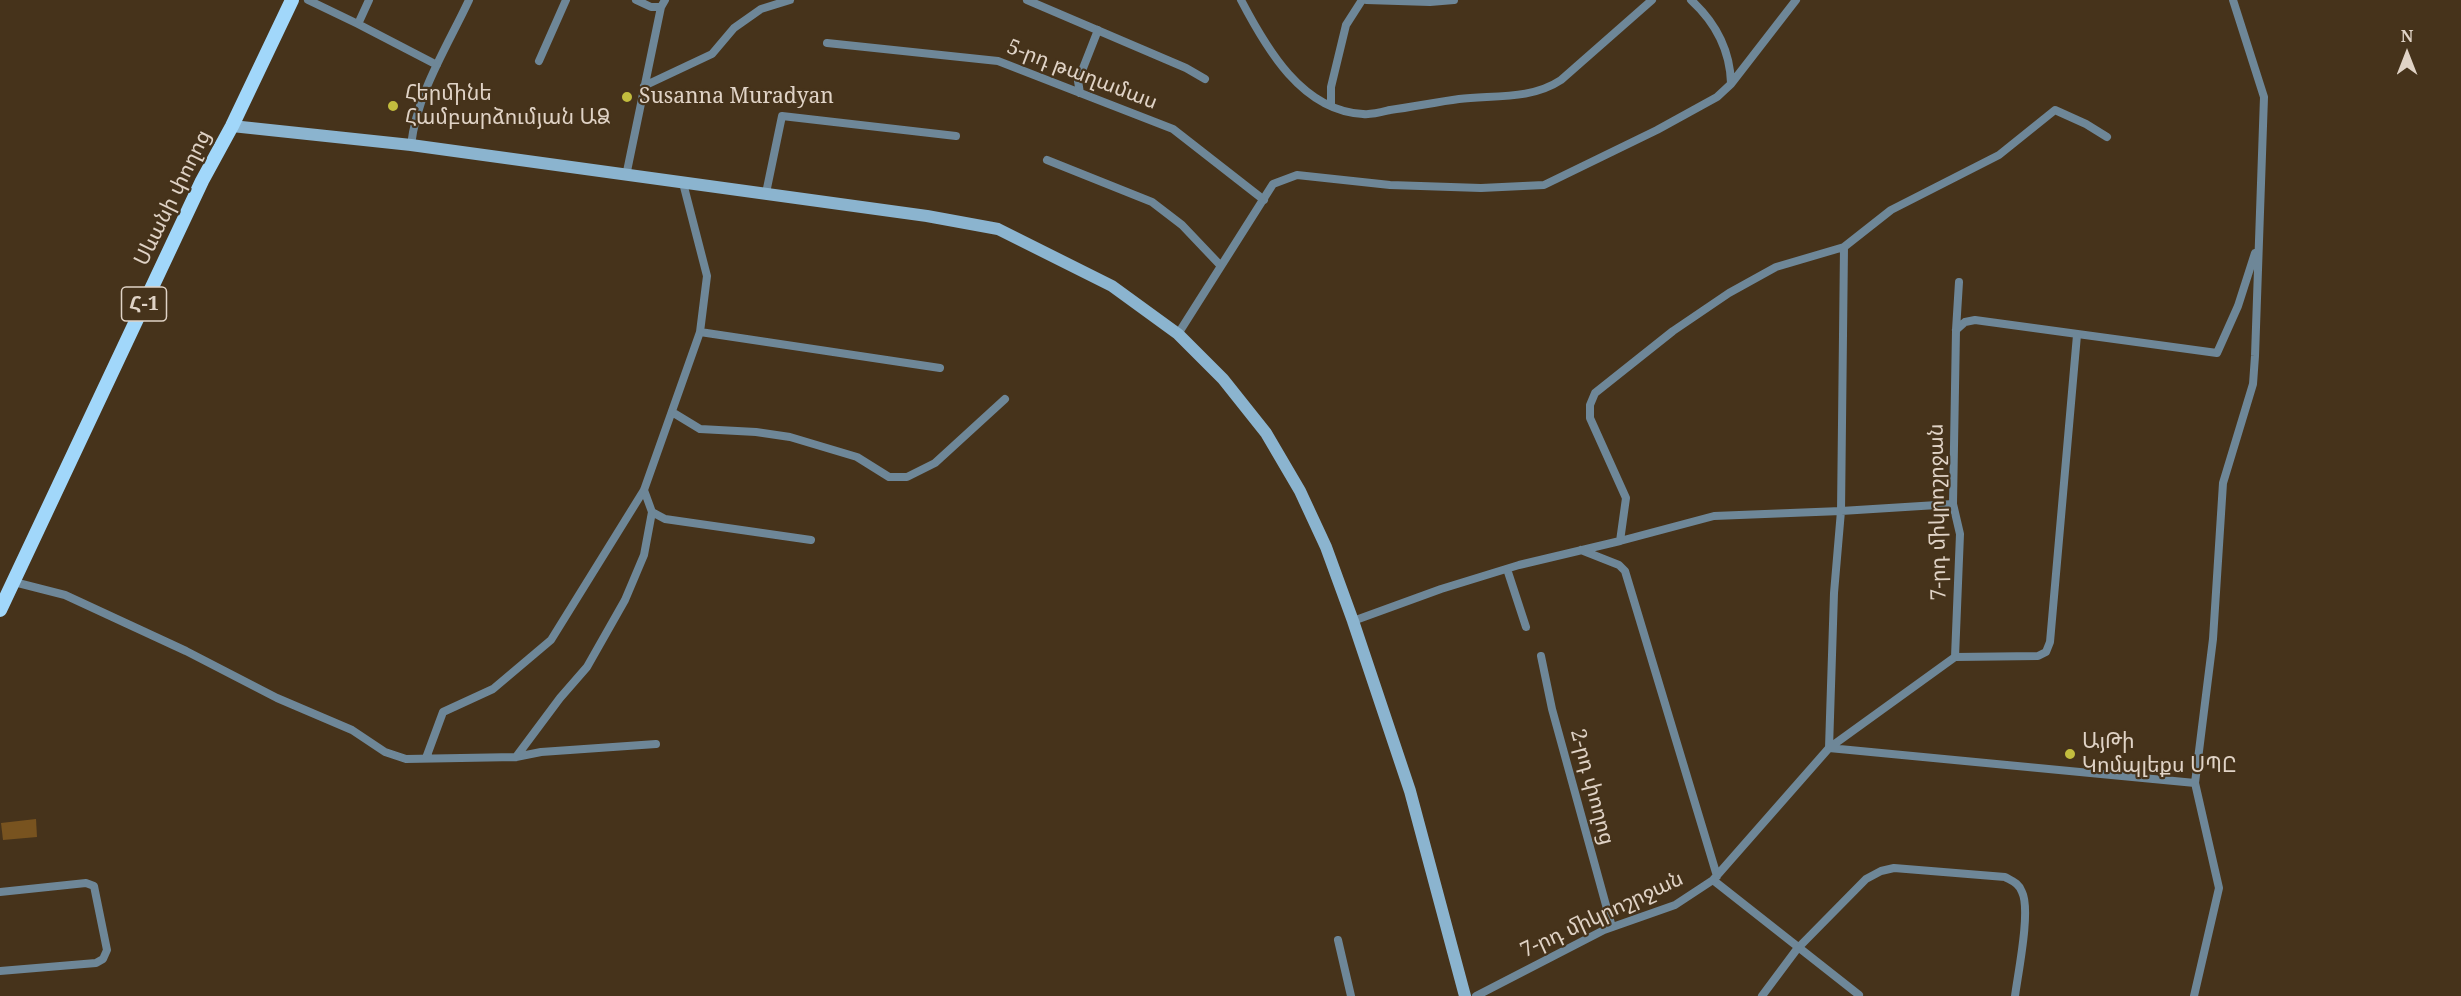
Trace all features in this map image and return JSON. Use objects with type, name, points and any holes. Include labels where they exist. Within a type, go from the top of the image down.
[{"type":"main road","name":"Սևանի փողոց","points":[[0,610],[201,181],[232,126],[292,0]]},
{"type":"main road","points":[[232,126],[411,145],[927,216],[998,230],[1112,286],[1178,334],[1222,379],[1266,433],[1304,500],[1326,547],[1353,621],[1410,791],[1465,996]]},
{"type":"street","points":[[308,0],[437,65]]},
{"type":"street","points":[[358,24],[369,0]]},
{"type":"street","points":[[411,145],[413,124],[421,99],[469,0]]},
{"type":"street","points":[[539,61],[566,0]]},
{"type":"street","points":[[636,0],[651,7],[663,3]]},
{"type":"street","points":[[645,86],[712,54],[734,28],[760,9],[790,0]]},
{"type":"street","points":[[1027,0],[1186,68],[1204,79]]},
{"type":"street","points":[[1241,0],[1271,53],[1305,91],[1331,105],[1365,114],[1458,99],[1547,90],[1652,0]]},
{"type":"street","points":[[1331,105],[1331,87],[1346,25],[1364,0],[1430,2],[1454,0]]},
{"type":"street","points":[[1690,0],[1714,27],[1721,39],[1728,55],[1731,84]]},
{"type":"street","points":[[1178,334],[1273,184],[1298,175],[1390,184],[1481,188],[1544,184],[1657,130],[1717,97],[1731,84],[1796,0]]},
{"type":"street","points":[[2194,996],[2219,888],[2195,783],[2213,639],[2223,483],[2253,384],[2264,97],[2233,0]]},
{"type":"street","points":[[626,176],[663,3]]},
{"type":"street","points":[[1080,93],[1078,81],[1098,30]]},
{"type":"street","name":"5-րդ թաղամաս","points":[[827,43],[998,61],[1173,129],[1264,200]]},
{"type":"street","points":[[1620,542],[1626,498],[1590,418],[1590,405],[1595,393],[1673,331],[1729,293],[1776,267],[1844,247],[1891,210],[1999,155],[2055,110],[2086,123],[2107,137]]},
{"type":"street","points":[[766,193],[782,116],[956,136]]},
{"type":"street","points":[[1047,160],[1152,202],[1182,225],[1220,265]]},
{"type":"street","points":[[426,758],[443,712],[493,689],[551,640],[644,490],[700,332],[707,276],[683,183]]},
{"type":"street","points":[[1956,330],[1965,322],[1975,320],[2217,353],[2238,306],[2258,242]]},
{"type":"street","points":[[1844,247],[1841,511],[1833,593],[1829,748],[2195,783]]},
{"type":"street","name":"7-րդ միկրոշրջան","points":[[1476,996],[1612,927],[1675,905],[1715,878],[1829,748],[1956,657],[1960,534],[1953,504],[1959,282]]},
{"type":"street","points":[[700,332],[940,368]]},
{"type":"street","points":[[1956,657],[2038,656],[2046,652],[2050,642],[2077,334]]},
{"type":"street","points":[[672,412],[699,429],[756,432],[790,437],[857,457],[889,477],[907,477],[935,462],[1005,399]]},
{"type":"street","points":[[516,757],[560,698],[587,667],[625,600],[644,555],[652,512],[644,490]]},
{"type":"street","points":[[1353,621],[1442,589],[1507,569],[1578,549],[1620,542],[1714,516],[1953,504]]},
{"type":"street","points":[[652,512],[665,519],[695,525],[735,528],[811,540]]},
{"type":"street","points":[[1578,549],[1619,565],[1625,571],[1715,878],[1797,948],[1858,995]]},
{"type":"street","points":[[1507,569],[1526,627]]},
{"type":"street","points":[[14,582],[75,599],[186,651],[277,698],[352,730],[385,752],[406,759],[516,757],[541,752],[656,744]]},
{"type":"street","name":"2-րդ փողոց","points":[[1540,656],[1552,709],[1612,927]]},
{"type":"street","points":[[1762,996],[1797,948],[1866,879],[1881,871],[1894,868],[2005,877],[2017,883],[2023,893],[2025,915],[2015,996]]},
{"type":"street","points":[[0,891],[86,883],[94,886],[107,950],[103,959],[96,963],[0,971]]},
{"type":"street","points":[[1338,940],[1351,996]]},
{"type":"shaded area","points":[[36,819],[37,837],[3,840],[1,823]]},
{"type":"place","name":"Susanna Muradyan","points":[[627,97]]},
{"type":"place","name":"Հերմինե Համբարձումյան ԱՁ","points":[[393,106]]},
{"type":"place","name":"ԱյԹի Կոմպլեքս ՍՊԸ","points":[[2070,754]]}]
